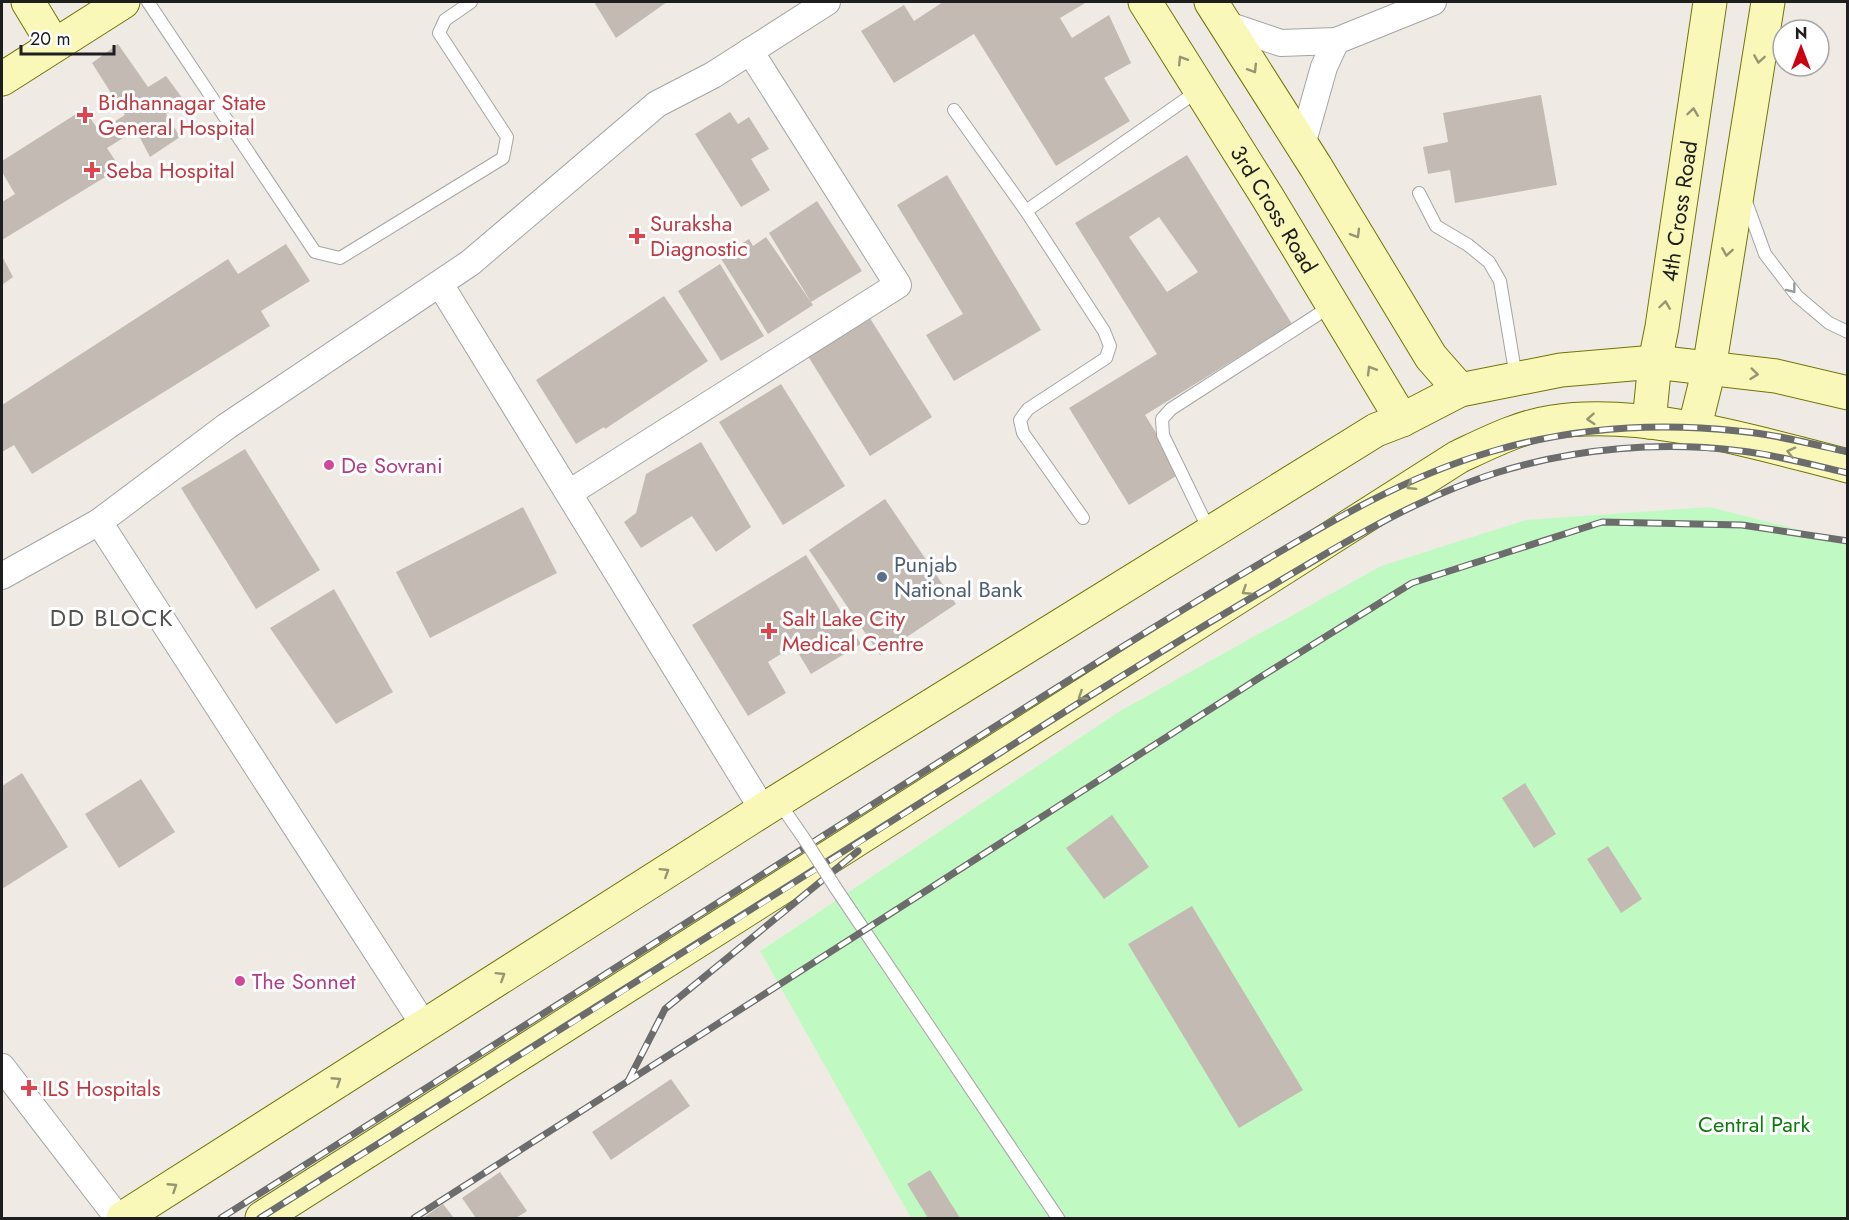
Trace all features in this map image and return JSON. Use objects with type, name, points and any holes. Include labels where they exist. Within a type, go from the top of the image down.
[{"type":"main road","points":[[2,4],[6,2]]},
{"type":"main road","points":[[28,2],[54,45]]},
{"type":"main road","points":[[2,79],[123,2]]},
{"type":"main road","name":"3rd Cross Road","points":[[1145,2],[1402,420]]},
{"type":"main road","name":"4th Cross Road","points":[[1649,422],[1655,363],[1710,2]]},
{"type":"main road","points":[[1694,430],[1708,369],[1768,2]]},
{"type":"main road","points":[[1218,13],[1302,145],[1431,357],[1460,390]]},
{"type":"main road","points":[[123,1218],[770,805],[1376,430],[1402,420],[1460,390],[1561,370],[1655,363],[1776,376],[1848,393]]},
{"type":"main road","points":[[262,1218],[1458,457],[1510,433],[1551,422],[1604,418],[1649,422],[1694,430],[1754,442],[1848,466]]},
{"type":"street","points":[[2,576],[99,522],[227,426],[470,263],[657,104],[713,75],[827,2]]},
{"type":"street","points":[[1218,13],[1281,43],[1336,41],[1433,2]]},
{"type":"street","points":[[1302,145],[1324,67],[1336,41]]},
{"type":"street","points":[[569,493],[898,285],[750,51]]},
{"type":"street","points":[[440,284],[569,493],[770,805]]},
{"type":"street","points":[[99,522],[424,1025]]},
{"type":"street","points":[[2,1067],[118,1218]]},
{"type":"lane","points":[[147,2],[315,252],[340,258],[503,158],[507,137],[439,33],[445,20],[471,2]]},
{"type":"lane","points":[[1026,211],[1200,89]]},
{"type":"lane","points":[[954,110],[1026,211],[1104,331],[1110,346],[1106,358],[1028,409],[1020,420],[1023,433],[1083,518]]},
{"type":"lane","points":[[1738,181],[1765,254],[1797,296],[1829,323],[1848,332]]},
{"type":"lane","points":[[1419,193],[1436,226],[1468,245],[1489,262],[1500,281],[1516,378]]},
{"type":"lane","points":[[1210,533],[1163,435],[1162,419],[1171,409],[1332,306]]},
{"type":"lane","points":[[770,805],[805,840],[1058,1218]]},
{"type":"green space","name":"Central Park","points":[[1710,507],[1847,542],[1847,1218],[911,1218],[760,951],[1120,711],[1381,566],[1526,520]]},
{"type":"building","points":[[594,2],[667,2],[616,38]]},
{"type":"building","points":[[943,2],[1087,2],[1060,18],[1072,38],[1109,15],[1131,63],[1104,78],[1130,121],[1056,166],[974,34],[894,83],[861,31],[904,5],[914,21]]},
{"type":"building","points":[[118,44],[148,87],[166,76],[186,103],[166,114],[180,137],[150,157],[136,130],[107,148],[120,168],[2,240],[2,202],[15,194],[2,172],[2,161],[84,109],[99,131],[125,115],[92,63]]},
{"type":"building","points":[[1541,95],[1557,185],[1455,203],[1450,170],[1428,174],[1423,147],[1448,142],[1443,113]]},
{"type":"building","points":[[730,112],[738,124],[749,117],[769,149],[751,159],[770,190],[741,207],[695,134]]},
{"type":"building","points":[[1187,155],[1292,324],[1145,415],[1181,473],[1129,505],[1069,408],[1157,354],[1075,223]],"holes":[[[1159,217],[1198,272],[1167,292],[1129,237]]]},
{"type":"building","points":[[947,175],[1041,330],[954,381],[926,335],[963,314],[897,205]]},
{"type":"building","points":[[817,201],[862,271],[811,302],[769,233]]},
{"type":"building","points":[[766,237],[813,305],[768,334],[720,257],[749,239],[753,246]]},
{"type":"building","points":[[286,244],[310,281],[261,311],[270,326],[32,474],[14,445],[2,452],[2,405],[228,259],[238,274]]},
{"type":"building","points":[[2,256],[13,277],[2,285]]},
{"type":"building","points":[[720,264],[764,336],[721,361],[678,291]]},
{"type":"building","points":[[664,296],[708,361],[605,429],[604,427],[576,444],[536,380]]},
{"type":"building","points":[[868,315],[932,417],[870,456],[806,353]]},
{"type":"building","points":[[781,384],[845,486],[783,525],[719,422]]},
{"type":"building","points":[[701,442],[751,527],[716,552],[692,516],[641,548],[624,522],[636,513],[646,474]]},
{"type":"building","points":[[245,449],[320,570],[256,609],[181,488]]},
{"type":"building","name":"Punjab National Bank","points":[[885,499],[956,604],[880,655],[809,550]]},
{"type":"building","points":[[523,507],[557,573],[430,638],[396,572]]},
{"type":"building","points":[[806,555],[861,644],[811,674],[794,646],[768,662],[786,693],[748,716],[692,625]]},
{"type":"building","points":[[334,589],[393,692],[336,724],[270,628]]},
{"type":"building","points":[[22,773],[68,847],[2,889],[2,786]]},
{"type":"building","points":[[141,779],[175,832],[119,868],[85,814]]},
{"type":"building","points":[[1525,783],[1556,834],[1534,848],[1502,798]]},
{"type":"building","points":[[1112,815],[1149,867],[1104,899],[1066,848]]},
{"type":"building","points":[[1608,846],[1642,899],[1621,913],[1587,859]]},
{"type":"building","points":[[1192,906],[1303,1090],[1239,1128],[1128,944]]},
{"type":"building","points":[[671,1079],[690,1106],[611,1160],[592,1132]]},
{"type":"building","points":[[930,1170],[960,1218],[928,1218],[907,1184]]},
{"type":"building","points":[[500,1172],[527,1211],[516,1218],[476,1218],[462,1198]]},
{"type":"building","points":[[443,1204],[454,1218],[423,1218]]},
{"type":"railway","points":[[221,1218],[1118,649],[1307,536],[1396,488],[1458,462],[1490,452],[1551,437],[1613,429],[1675,427],[1752,432],[1848,452]]},
{"type":"railway","points":[[260,1218],[1137,666],[1327,553],[1411,507],[1499,472],[1558,457],[1619,449],[1680,447],[1741,451],[1848,473]]},
{"type":"railway","points":[[414,1218],[1259,678],[1412,583],[1602,522],[1742,525],[1848,541]]},
{"type":"railway","points":[[628,1081],[665,1009],[858,851]]},
{"type":"place","name":"Bidhannagar State General Hospital","points":[[85,115]]},
{"type":"place","name":"Seba Hospital","points":[[92,170]]},
{"type":"place","name":"Suraksha Diagnostic","points":[[637,236]]},
{"type":"place","name":"De Sovrani","points":[[329,465]]},
{"type":"place","name":"Punjab National Bank","points":[[882,577]]},
{"type":"place","name":"Salt Lake City Medical Centre","points":[[769,631]]},
{"type":"place","name":"The Sonnet","points":[[240,981]]},
{"type":"place","name":"ILS Hospitals","points":[[29,1088]]},
{"type":"district","name":"DD BLOCK","points":[[112,617]]}]
